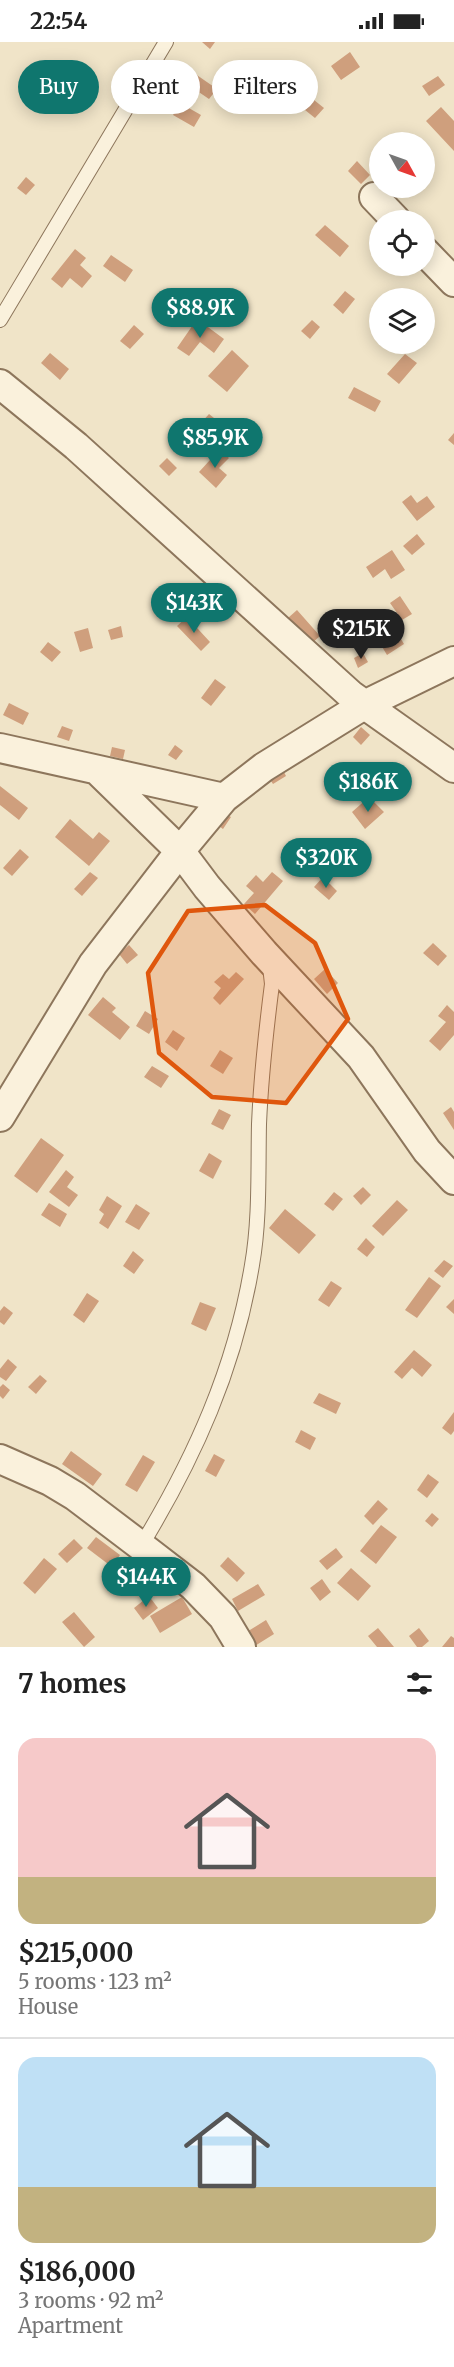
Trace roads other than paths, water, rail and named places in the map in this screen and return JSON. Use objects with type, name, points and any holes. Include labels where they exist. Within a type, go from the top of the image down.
[{"type":"street","points":[[375,198],[386,210]]},
{"type":"street","points":[[435,262],[454,282]]},
{"type":"street","points":[[0,384],[76,446],[364,705],[454,768]]},
{"type":"street","points":[[0,1118],[79,984],[180,851],[224,798],[264,767],[364,705],[454,660]]},
{"type":"street","points":[[0,748],[224,798]]},
{"type":"street","points":[[97,770],[180,851],[207,887],[264,953],[361,1057],[427,1151],[454,1180]]},
{"type":"street","points":[[0,1459],[67,1491],[193,1586],[223,1617],[241,1647]]},
{"type":"lane","points":[[0,320],[166,42]]},
{"type":"lane","points":[[141,1546],[183,1474],[210,1415],[233,1342],[250,1274],[255,1232],[260,1097],[272,984],[270,967],[264,953]]}]
